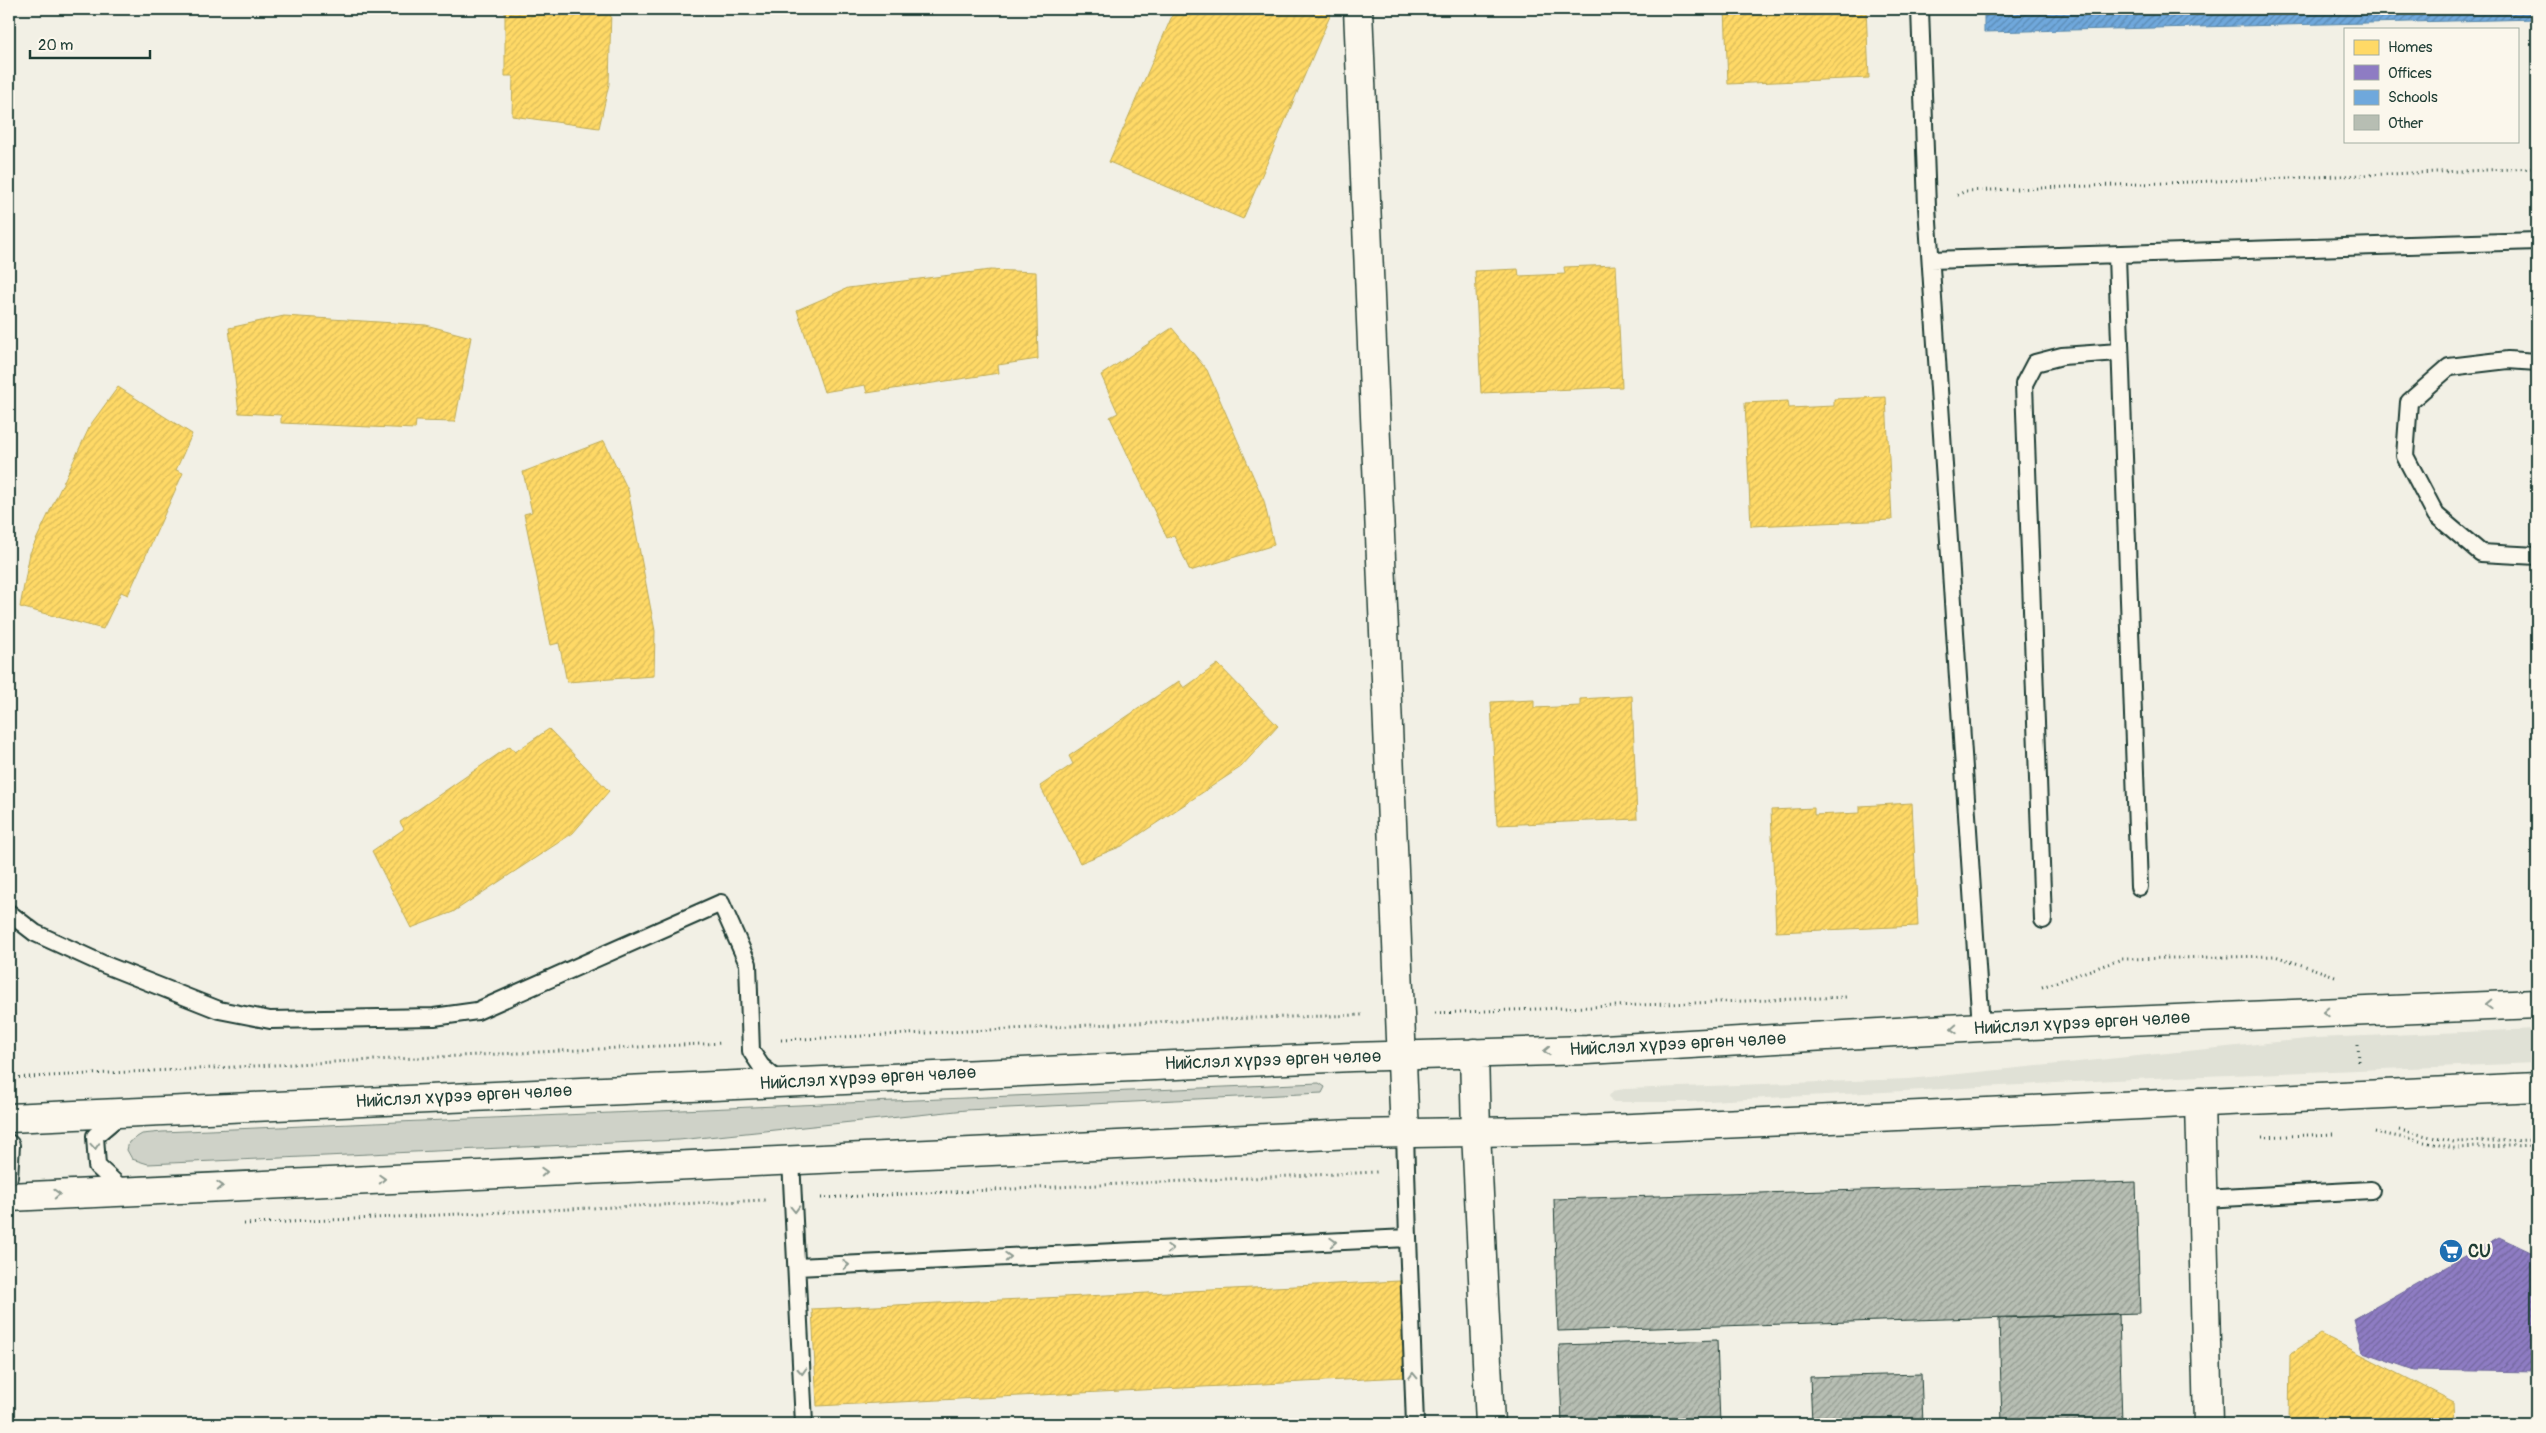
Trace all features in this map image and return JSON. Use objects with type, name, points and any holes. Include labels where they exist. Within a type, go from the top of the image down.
[{"type":"main road","points":[[1358,9],[1404,1134]]},
{"type":"main road","name":"Нийслэл хүрээ өргөн чөлөө","points":[[9,1118],[124,1111],[1401,1055],[1597,1050],[1981,1027],[2537,1004]]},
{"type":"main road","points":[[1474,1053],[1490,1424]]},
{"type":"main road","points":[[9,1197],[123,1190],[791,1160],[1404,1134],[1588,1130],[2537,1086]]},
{"type":"main road","points":[[2200,1102],[2208,1424]]},
{"type":"lane","points":[[1920,9],[1931,260],[1981,1027]]},
{"type":"lane","points":[[1931,260],[2117,256],[2537,241]]},
{"type":"lane","points":[[2117,256],[2139,887]]},
{"type":"lane","points":[[2043,920],[2024,384],[2035,363],[2062,356],[2120,352]]},
{"type":"lane","points":[[2537,362],[2508,360],[2449,367],[2410,402],[2404,456],[2436,515],[2480,552],[2537,556]]},
{"type":"lane","points":[[9,913],[35,933],[158,988],[219,1010],[270,1020],[434,1017],[477,1011],[721,903],[748,964],[751,1051],[761,1066],[780,1082]]},
{"type":"lane","points":[[123,1190],[97,1166],[95,1136],[124,1111]]},
{"type":"lane","points":[[1404,1134],[1415,1424]]},
{"type":"lane","points":[[9,1143],[11,1145],[9,1177]]},
{"type":"lane","points":[[791,1160],[804,1424]]},
{"type":"lane","points":[[2203,1199],[2371,1190]]},
{"type":"lane","points":[[797,1267],[1408,1238]]},
{"type":"path","points":[[1928,208],[1966,192],[2537,168]]},
{"type":"path","points":[[2037,987],[2046,986],[2122,959],[2275,956],[2356,982],[2361,1094],[2359,1132],[2384,1132],[2454,1148],[2537,1145]]},
{"type":"path","points":[[9,1078],[1217,1019],[1852,997]]},
{"type":"path","points":[[152,1071],[153,1110]]},
{"type":"path","points":[[2257,1138],[2341,1133]]},
{"type":"path","points":[[242,1224],[1405,1172]]},
{"type":"shaded area","points":[[2537,1029],[2537,1063],[2154,1078],[1689,1102],[1612,1102],[1609,1096],[1613,1091],[1624,1089],[1909,1079],[2316,1038]]},
{"type":"shaded area","points":[[1319,1083],[1325,1087],[1322,1093],[966,1110],[679,1140],[148,1164],[132,1159],[127,1150],[129,1142],[142,1134],[162,1132]]},
{"type":"building: Homes","points":[[505,9],[611,9],[609,84],[599,128],[512,116],[513,76],[505,76]]},
{"type":"building: Homes","points":[[1175,9],[1333,9],[1243,219],[1109,162]]},
{"type":"building: Homes","points":[[1725,9],[1866,9],[1869,78],[1728,84]]},
{"type":"building: Homes","points":[[1616,265],[1622,387],[1481,393],[1475,271],[1518,269],[1519,276],[1565,274],[1564,267]]},
{"type":"building: Homes","points":[[990,270],[1036,272],[1038,359],[998,365],[999,373],[867,393],[865,385],[824,392],[797,310],[848,288]]},
{"type":"building: Homes","points":[[284,316],[426,325],[471,337],[455,422],[416,421],[415,429],[281,423],[281,415],[239,413],[229,328]]},
{"type":"building: Homes","points":[[1172,328],[1207,370],[1264,501],[1274,545],[1190,571],[1174,535],[1167,538],[1110,417],[1118,413],[1101,375]]},
{"type":"building: Homes","points":[[118,387],[192,434],[176,470],[183,473],[128,595],[121,592],[103,629],[20,607],[30,553],[91,424]]},
{"type":"building: Homes","points":[[1886,397],[1892,520],[1751,526],[1745,403],[1788,401],[1789,408],[1834,406],[1834,399]]},
{"type":"building: Homes","points":[[604,441],[628,490],[655,631],[654,676],[567,682],[559,643],[551,645],[524,514],[532,512],[523,472]]},
{"type":"building: Homes","points":[[1218,664],[1278,726],[1241,767],[1122,846],[1080,863],[1040,786],[1073,764],[1069,756],[1179,681],[1184,688]]},
{"type":"building: Homes","points":[[1632,696],[1637,819],[1497,825],[1491,702],[1534,700],[1534,708],[1580,706],[1580,699]]},
{"type":"building: Homes","points":[[549,729],[609,791],[573,833],[453,912],[411,928],[372,851],[404,829],[400,822],[510,746],[515,752]]},
{"type":"building: Homes","points":[[1912,803],[1918,926],[1776,932],[1771,810],[1814,808],[1814,815],[1860,813],[1860,806]]},
{"type":"building: Homes","points":[[1400,1281],[1405,1377],[817,1406],[812,1309]]},
{"type":"building: Homes","points":[[2321,1334],[2454,1402],[2455,1424],[2289,1424],[2290,1354]]},
{"type":"building: Offices","points":[[2499,1237],[2537,1255],[2537,1372],[2414,1370],[2363,1352],[2354,1319]]},
{"type":"building: Schools","points":[[1984,9],[2537,9],[2537,19],[1984,32]]},
{"type":"building: Other","points":[[2136,1182],[2140,1313],[1558,1331],[1554,1199]]},
{"type":"building: Other","points":[[2119,1314],[2122,1424],[2002,1424],[1999,1318]]},
{"type":"building: Other","points":[[1717,1340],[1720,1424],[1562,1424],[1559,1345]]},
{"type":"building: Other","points":[[1921,1374],[1923,1424],[1812,1424],[1810,1377]]},
{"type":"place","name":"CU","points":[[2451,1251]]}]
